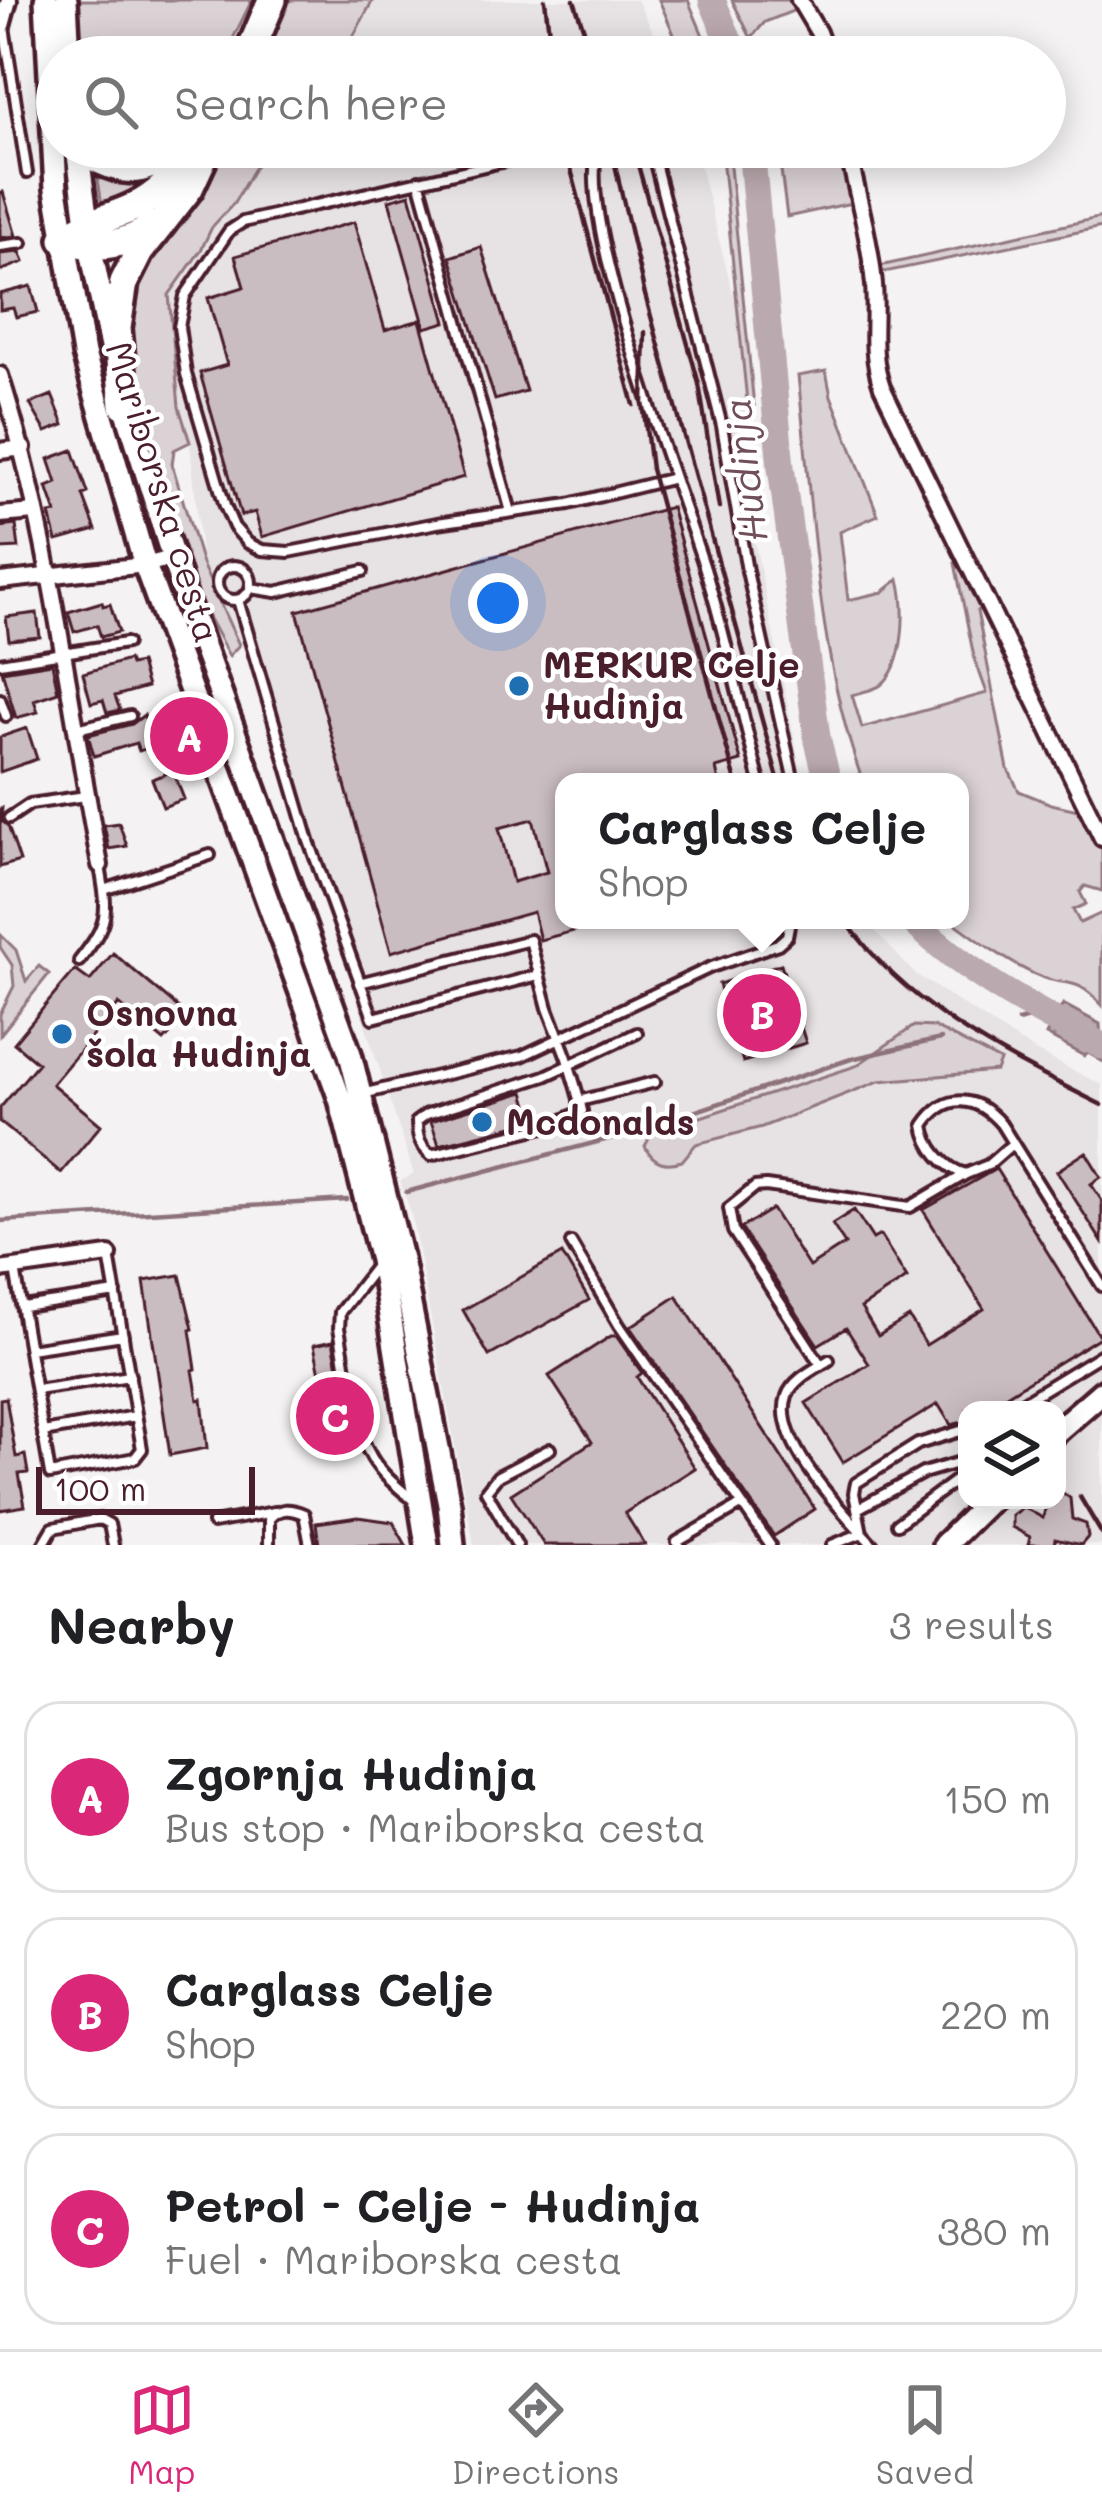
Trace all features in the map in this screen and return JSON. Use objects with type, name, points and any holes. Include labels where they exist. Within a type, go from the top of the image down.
[{"type":"highway","points":[[256,36],[272,0]]},
{"type":"highway","points":[[80,236],[157,194],[184,168]]},
{"type":"highway","points":[[124,405],[118,305],[124,282],[139,252],[189,188],[197,168]]},
{"type":"highway","points":[[80,236],[126,242],[164,220]]},
{"type":"main road","name":"Mariborska cesta","points":[[46,0],[47,36]]},
{"type":"main road","points":[[66,0],[68,36]]},
{"type":"main road","name":"Mariborska cesta","points":[[58,168],[172,558],[326,982],[351,1097],[427,1545]]},
{"type":"main road","name":"Mariborska cesta","points":[[77,168],[88,371],[146,565],[351,1097],[400,1254],[454,1545]]},
{"type":"main road","points":[[1066,1423],[1102,1392]]},
{"type":"main road","points":[[944,1545],[981,1509]]},
{"type":"street","points":[[2,30],[9,0]]},
{"type":"street","points":[[799,0],[817,36]]},
{"type":"street","points":[[852,168],[871,262],[872,350],[882,387],[1102,838]]},
{"type":"street","points":[[0,375],[22,448],[50,578],[100,865]]},
{"type":"street","points":[[0,451],[22,448]]},
{"type":"street","points":[[0,515],[34,512]]},
{"type":"street","points":[[0,581],[50,578],[172,558]]},
{"type":"street","points":[[8,1269],[109,1256]]},
{"type":"lane","points":[[2,30],[27,173]]},
{"type":"lane","points":[[472,168],[243,222],[229,231],[185,296],[179,327],[186,374],[234,527],[262,550],[289,552],[568,504],[674,478]]},
{"type":"lane","points":[[595,168],[595,211],[629,336],[706,573],[758,773]]},
{"type":"lane","points":[[656,168],[722,426],[747,572],[792,773]]},
{"type":"lane","points":[[419,180],[511,512]]},
{"type":"lane","points":[[0,246],[22,243]]},
{"type":"lane","points":[[236,565],[246,570],[251,588],[238,600],[228,600],[216,585],[225,567],[236,565]]},
{"type":"lane","points":[[251,588],[275,592],[363,571]]},
{"type":"lane","points":[[238,600],[298,806],[373,1018],[539,976]]},
{"type":"lane","points":[[0,663],[62,650],[126,644]]},
{"type":"lane","points":[[0,699],[6,716]]},
{"type":"lane","points":[[75,730],[130,716]]},
{"type":"lane","points":[[9,818],[29,804],[86,796]]},
{"type":"lane","points":[[104,890],[210,855]]},
{"type":"lane","points":[[80,961],[102,933],[108,913],[100,865]]},
{"type":"lane","points":[[351,1097],[494,1064],[709,968],[778,944],[788,929]]},
{"type":"lane","points":[[359,983],[530,940],[569,1063],[579,1115],[438,1155],[422,1148],[418,1138],[417,1121],[427,1114],[545,1076],[569,1063],[637,1033]]},
{"type":"lane","points":[[580,1104],[656,1082]]},
{"type":"lane","points":[[967,1174],[950,1168],[925,1136],[924,1125],[940,1105],[962,1100],[977,1103],[1000,1124],[1102,1286]]},
{"type":"lane","points":[[873,1545],[834,1506],[784,1414],[788,1392],[825,1362],[734,1232],[729,1208],[755,1187],[766,1186],[910,1207],[988,1165],[1012,1144]]},
{"type":"lane","points":[[571,1243],[619,1325],[770,1545]]},
{"type":"lane","points":[[8,1269],[23,1307],[50,1474],[135,1459],[142,1449],[109,1256]]},
{"type":"lane","points":[[380,1260],[340,1312],[339,1328],[360,1431],[371,1457],[386,1477],[423,1507]]},
{"type":"lane","points":[[23,1307],[116,1293]]},
{"type":"lane","points":[[29,1348],[122,1335]]},
{"type":"lane","points":[[1025,1401],[1102,1354]]},
{"type":"lane","points":[[36,1390],[130,1376]]},
{"type":"lane","points":[[43,1432],[136,1416]]},
{"type":"lane","points":[[862,1533],[856,1483],[918,1444],[958,1433]]},
{"type":"lane","points":[[517,1545],[486,1491],[498,1476],[550,1449]]},
{"type":"lane","points":[[859,1508],[922,1473],[958,1463]]},
{"type":"lane","points":[[897,1524],[958,1479]]},
{"type":"lane","points":[[680,1545],[677,1542],[742,1505]]},
{"type":"lane","points":[[213,1523],[292,1509],[304,1514],[310,1545]]},
{"type":"lane","points":[[269,1545],[266,1528],[275,1512]]},
{"type":"lane","points":[[43,1545],[53,1528],[100,1519],[109,1524],[113,1545]]},
{"type":"lane","points":[[832,1545],[862,1533]]},
{"type":"shaded area","points":[[78,0],[252,0],[234,36],[81,36]]},
{"type":"shaded area","points":[[290,0],[373,0],[353,36],[274,36]]},
{"type":"shaded area","points":[[373,0],[637,0],[655,36],[353,36]]},
{"type":"shaded area","points":[[659,0],[688,0],[703,36],[675,36]]},
{"type":"shaded area","points":[[732,0],[793,0],[798,9],[765,22],[750,36]]},
{"type":"shaded area","points":[[96,168],[163,173],[134,197],[102,205]]},
{"type":"shaded area","points":[[214,168],[254,168],[169,295],[179,407],[190,442],[174,450],[172,464],[202,564],[239,645],[229,656],[193,589],[134,411],[127,283],[198,196]]},
{"type":"shaded area","points":[[254,168],[700,168],[738,313],[748,404],[749,513],[801,773],[555,773],[555,929],[873,929],[915,974],[1035,1051],[1102,1085],[1102,1545],[474,1545],[411,1213],[400,1181],[414,1174],[246,644],[239,645],[202,564],[190,442],[174,368],[169,295],[212,227],[234,203]]},
{"type":"shaded area","points":[[723,168],[730,168],[754,406],[748,411]]},
{"type":"shaded area","points":[[781,168],[849,168],[856,202],[787,217]]},
{"type":"shaded area","points":[[1102,217],[1102,227],[880,273],[880,266]]},
{"type":"shaded area","points":[[78,259],[83,260],[100,353],[151,525],[142,528],[93,354]]},
{"type":"shaded area","points":[[826,371],[831,396],[878,515],[840,532],[848,600],[883,592],[899,579],[903,605],[900,650],[889,676],[878,687],[852,695],[862,728],[987,693],[974,657],[955,563],[963,561],[985,605],[977,611],[1008,769],[1019,791],[1083,811],[1102,845],[1102,891],[1085,886],[1080,892],[1086,904],[1073,910],[1080,923],[1102,913],[1102,1005],[1076,985],[1045,979],[1012,962],[963,929],[969,929],[969,773],[860,773],[826,632],[798,376]]},
{"type":"shaded area","points":[[0,934],[16,950],[26,981],[39,966],[49,974],[0,1035],[0,1014],[14,986]]},
{"type":"shaded area","points":[[914,1026],[934,1027],[1000,1061],[996,1071],[879,1081],[762,1127],[696,1144],[682,1161],[656,1160],[645,1146],[652,1133],[856,1066]]},
{"type":"water","points":[[1063,1004],[1100,1024],[1102,1061],[1046,1035]]},
{"type":"building","points":[[0,193],[16,236],[0,238]]},
{"type":"building","points":[[410,194],[446,322],[425,328],[389,200]]},
{"type":"building","points":[[354,222],[385,330],[420,320],[464,477],[262,537],[255,512],[241,516],[200,373],[227,365],[208,298],[244,287],[235,256]]},
{"type":"building","points":[[481,247],[526,391],[495,400],[450,257]]},
{"type":"building","points":[[20,252],[24,262],[0,271],[0,254]]},
{"type":"building","points":[[31,286],[38,312],[16,317],[13,308],[0,310],[0,294]]},
{"type":"building","points":[[52,395],[64,425],[46,432],[30,404]]},
{"type":"building","points":[[73,450],[96,530],[57,541],[50,514],[56,513],[47,487],[57,483],[49,459]]},
{"type":"building","name":"MERKUR Celje Hudinja","points":[[671,507],[741,761],[716,768],[717,773],[555,773],[555,929],[581,929],[540,940],[533,912],[391,952],[297,611]],"holes":[[[533,819],[547,872],[513,882],[499,828]]]},
{"type":"building","points":[[16,525],[19,548],[0,549],[0,527]]},
{"type":"building","points":[[102,602],[103,606],[110,604],[119,632],[101,637],[97,625],[74,632],[68,612]]},
{"type":"building","points":[[37,613],[40,637],[9,640],[6,617]]},
{"type":"building","points":[[128,660],[130,665],[140,663],[147,687],[115,696],[120,710],[107,713],[103,700],[91,703],[83,673]]},
{"type":"building","points":[[52,663],[58,692],[34,700],[38,712],[16,718],[2,671]]},
{"type":"building","points":[[144,715],[146,721],[155,718],[164,743],[139,751],[136,743],[94,756],[88,735],[132,724]]},
{"type":"building","points":[[27,728],[37,759],[0,772],[0,737]]},
{"type":"building","points":[[173,771],[184,799],[163,807],[152,779]]},
{"type":"building","points":[[0,809],[1,820],[8,826],[20,861],[0,867]]},
{"type":"building","points":[[119,823],[127,846],[109,849],[104,825]]},
{"type":"building","points":[[113,953],[187,1015],[164,1041],[119,1004],[52,1084],[101,1125],[61,1173],[0,1122],[0,1108],[38,1063],[14,1043],[75,970],[90,981]]},
{"type":"building","points":[[781,964],[806,1043],[743,1062],[719,984]]},
{"type":"building","name":"Mcdonalds","points":[[524,1092],[533,1121],[439,1145],[431,1121]]},
{"type":"building","points":[[1086,1152],[1101,1177],[1091,1184],[1102,1201],[1102,1242],[1057,1171]]},
{"type":"building","points":[[996,1169],[1100,1337],[997,1401],[958,1401],[958,1423],[951,1425],[938,1404],[843,1462],[806,1403],[869,1364],[846,1328],[818,1345],[741,1228],[772,1209],[809,1267],[845,1244],[832,1224],[854,1210],[873,1239],[880,1235],[907,1278],[861,1308],[878,1336],[909,1317],[926,1345],[984,1309],[923,1210]]},
{"type":"building","points":[[562,1254],[589,1300],[489,1356],[463,1310]]},
{"type":"building","points":[[180,1275],[193,1329],[193,1370],[198,1400],[202,1399],[207,1448],[170,1455],[144,1281]]},
{"type":"building","points":[[677,1296],[815,1509],[774,1536],[630,1327]]},
{"type":"building","points":[[616,1336],[642,1373],[637,1377],[695,1468],[625,1513],[645,1545],[544,1545],[511,1494],[592,1442],[549,1376]]},
{"type":"building","points":[[333,1341],[349,1424],[319,1430],[314,1410],[327,1407],[314,1345]]},
{"type":"building","points":[[6,1398],[16,1457],[25,1455],[28,1473],[19,1474],[25,1506],[0,1510],[0,1399]]},
{"type":"building","points":[[1066,1495],[1072,1519],[1086,1524],[1088,1537],[1081,1545],[1055,1539],[1054,1545],[1028,1545],[1030,1537],[1012,1527],[1012,1515],[1020,1509],[1043,1518],[1045,1509],[1066,1509]]},
{"type":"building","points":[[358,1517],[393,1522],[406,1545],[319,1545],[316,1523]]},
{"type":"waterway","name":"Hudinja","points":[[712,0],[727,36]]},
{"type":"waterway","name":"Hudinja","points":[[753,168],[781,467],[826,773]]},
{"type":"waterway","name":"Hudinja","points":[[922,929],[978,974],[1102,1046]]},
{"type":"waterway","points":[[1018,1021],[1042,1014]]},
{"type":"waterway","points":[[406,1192],[628,1134],[851,1059],[941,1039]]},
{"type":"waterway","points":[[0,1221],[347,1200]]},
{"type":"railway","points":[[545,0],[549,36]]},
{"type":"railway","points":[[574,0],[586,36]]},
{"type":"railway","points":[[571,168],[634,405]]},
{"type":"railway","points":[[616,168],[644,291],[777,773]]},
{"type":"railway","points":[[639,168],[699,384],[719,508]]},
{"type":"railway","points":[[645,332],[643,403],[651,469],[734,773]]},
{"type":"railway","points":[[852,929],[929,1006],[995,1049],[1102,1105]]},
{"type":"railway","points":[[1080,1497],[1102,1534]]},
{"type":"place","name":"MERKUR Celje Hudinja","points":[[519,686]]},
{"type":"place","name":"Zgornja Hudinja","points":[[189,736]]},
{"type":"place","name":"Carglass Celje","points":[[762,1013]]},
{"type":"place","name":"Osnovna šola Hudinja","points":[[62,1034]]},
{"type":"place","name":"Mcdonalds","points":[[482,1122]]},
{"type":"place","name":"Petrol - Celje - Hudinja","points":[[335,1416]]}]
